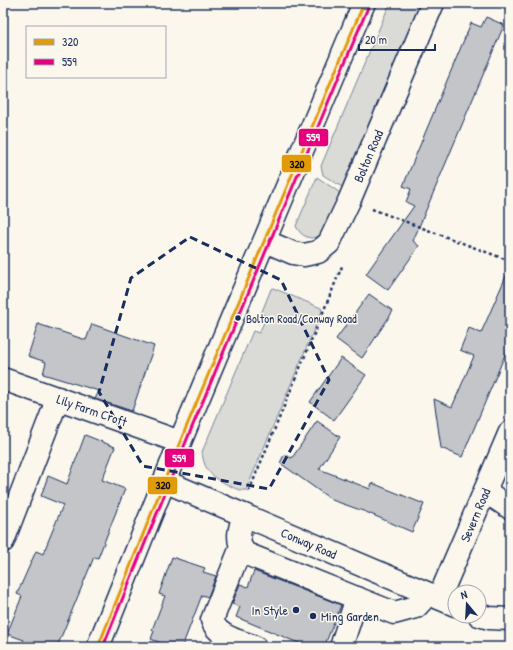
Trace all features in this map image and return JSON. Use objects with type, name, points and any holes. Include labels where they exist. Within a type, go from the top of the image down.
[{"type":"street","points":[[98,647],[180,442],[364,3]]},
{"type":"street","name":"Bolton Road","points":[[265,241],[293,253],[304,255],[318,252],[329,243],[349,201],[433,3]]},
{"type":"street","name":"Lily Farm Croft","points":[[3,380],[180,442]]},
{"type":"street","points":[[3,541],[58,398]]},
{"type":"street","name":"Severn Road","points":[[441,599],[510,432]]},
{"type":"street","name":"Conway Road","points":[[164,481],[441,599]]},
{"type":"street","points":[[485,491],[510,508]]},
{"type":"street","points":[[244,515],[238,535],[244,553],[394,613],[441,599]]},
{"type":"street","points":[[241,547],[212,620],[214,627],[219,632],[255,647]]},
{"type":"street","points":[[341,647],[357,598]]},
{"type":"street","points":[[487,617],[510,619]]},
{"type":"path","points":[[349,201],[510,261]]},
{"type":"highlighted area","points":[[190,237],[281,280],[329,380],[269,489],[143,466],[99,392],[131,278]]},
{"type":"shaded area","points":[[390,3],[425,3],[347,190],[323,175],[321,166]]},
{"type":"shaded area","points":[[317,177],[343,195],[330,223],[320,235],[314,238],[307,237],[300,233],[296,226]]},
{"type":"shaded area","points":[[273,288],[321,308],[322,311],[246,490],[241,490],[222,482],[213,476],[207,469],[202,452],[253,331],[259,333],[267,316],[261,314],[271,289]]},
{"type":"building","points":[[486,17],[504,25],[413,241],[419,246],[388,290],[366,274],[414,206],[406,202],[411,189],[403,186],[471,23],[481,27]]},
{"type":"building","points":[[510,267],[510,343],[462,457],[441,448],[434,399],[452,407],[474,356],[460,350],[469,328],[481,333]]},
{"type":"building","points":[[369,294],[393,311],[362,358],[336,339]]},
{"type":"building","points":[[38,324],[86,340],[92,324],[154,346],[132,411],[95,399],[99,391],[43,374],[46,362],[28,356]]},
{"type":"building","points":[[341,358],[366,375],[334,420],[310,402]]},
{"type":"building","points":[[317,421],[340,437],[319,469],[370,489],[372,483],[424,504],[412,532],[366,512],[332,500],[280,463],[284,455],[292,458]]},
{"type":"building","points":[[85,435],[115,447],[102,480],[125,489],[98,558],[94,557],[57,647],[21,647],[24,640],[7,634],[22,596],[17,594],[36,551],[43,554],[63,505],[41,496],[48,476],[67,484]]},
{"type":"building","points":[[172,557],[205,568],[203,572],[216,576],[208,597],[202,595],[182,647],[171,647],[151,639],[154,631],[152,630],[165,596],[159,594]]},
{"type":"building","points":[[254,571],[341,605],[324,647],[308,647],[236,617],[240,607],[232,604],[240,584],[248,587]]},
{"type":"transit line","name":"320","points":[[98,647],[180,442],[364,3]]},
{"type":"transit line","name":"559","points":[[103,647],[185,444],[369,5]]},
{"type":"place","name":"Bolton Road/Conway Road","points":[[238,318]]},
{"type":"place","name":"In Style","points":[[296,610]]},
{"type":"place","name":"Ming Garden","points":[[313,616]]}]
